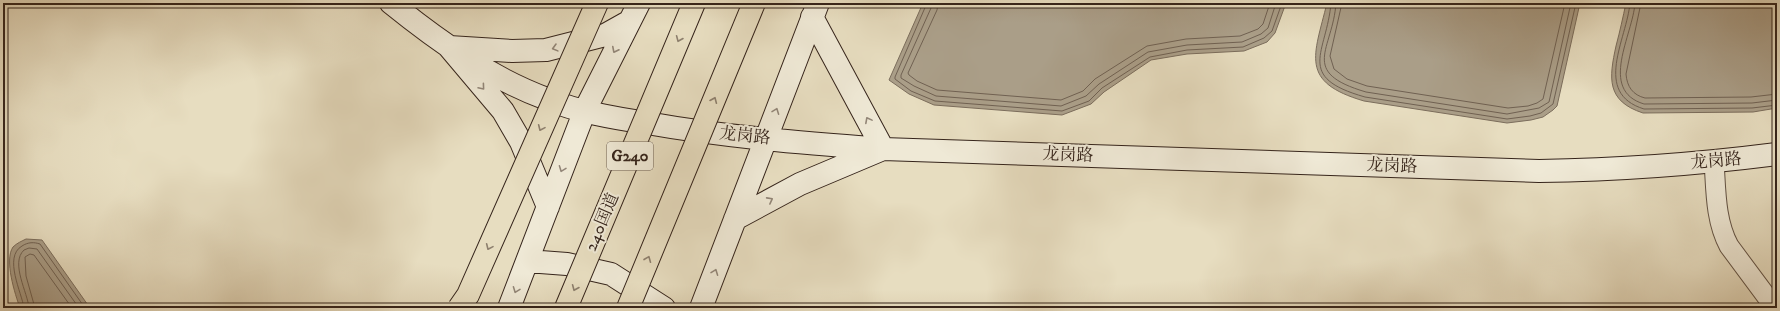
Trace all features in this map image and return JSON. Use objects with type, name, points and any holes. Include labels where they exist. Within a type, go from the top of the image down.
[{"type":"highway","points":[[459,308],[468,294],[597,3]]},
{"type":"highway","name":"240国道","points":[[566,308],[694,3]]},
{"type":"highway","points":[[628,308],[754,3]]},
{"type":"main road","name":"龙岗路","points":[[391,3],[449,47],[492,74],[548,100],[585,110],[676,128],[766,139],[884,149],[1539,171],[1632,168],[1777,154]]},
{"type":"main road","points":[[702,308],[815,10]]},
{"type":"main road","points":[[735,219],[800,184],[884,149],[815,10]]},
{"type":"main road","points":[[449,47],[512,51],[546,50],[605,35],[635,12]]},
{"type":"main road","points":[[509,308],[585,110],[635,12]]},
{"type":"main road","points":[[449,47],[503,111],[521,142],[548,207]]},
{"type":"main road","points":[[527,261],[566,264],[611,274],[664,308]]},
{"type":"street","points":[[1714,161],[1720,224],[1723,235],[1729,246],[1775,308]]},
{"type":"water","points":[[923,3],[1286,3],[1275,33],[1267,42],[1244,51],[1187,54],[1151,60],[1104,92],[1091,104],[1062,115],[934,105],[909,94],[889,80]]},
{"type":"water","points":[[1327,3],[1580,3],[1557,106],[1543,117],[1507,123],[1364,101],[1343,94],[1329,85],[1320,76],[1316,65],[1318,38]]},
{"type":"water","points":[[1626,3],[1777,3],[1777,108],[1753,112],[1643,113],[1622,102],[1616,95],[1613,87],[1612,68]]},
{"type":"water","points":[[26,239],[42,240],[90,308],[20,308],[11,277],[10,260],[13,247]]}]
